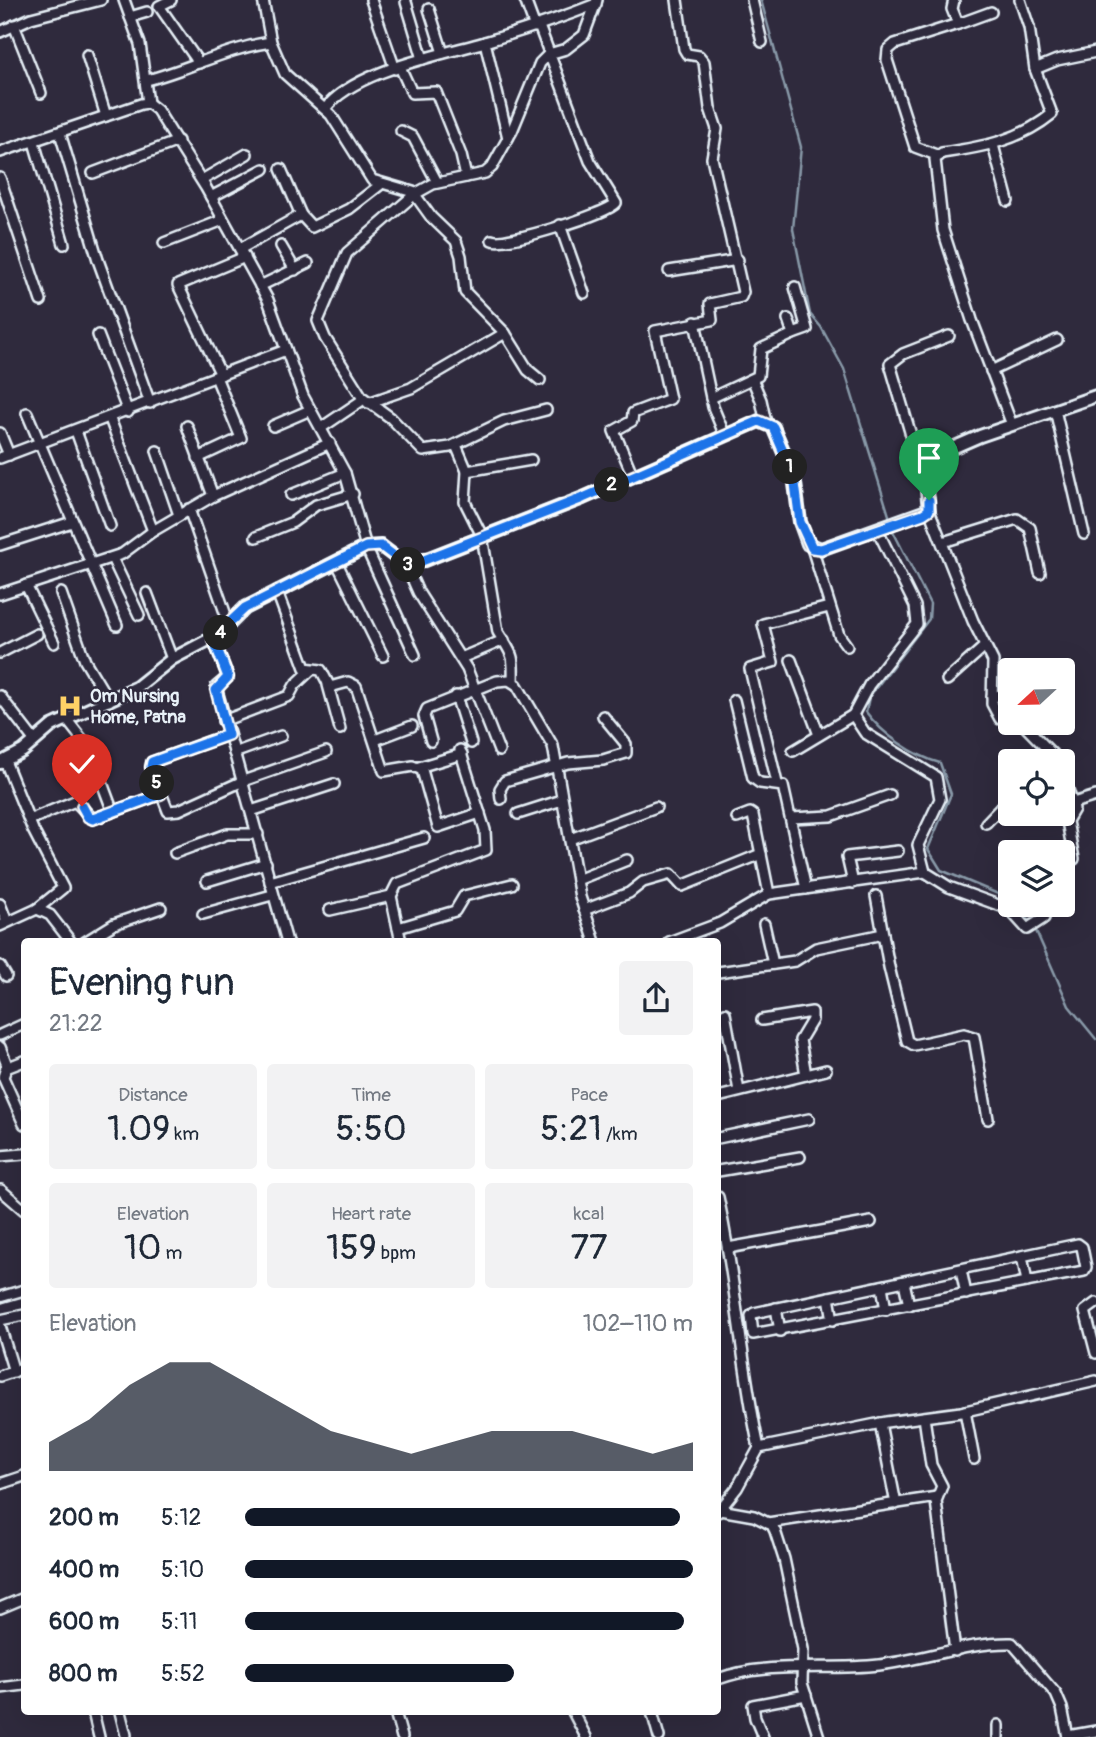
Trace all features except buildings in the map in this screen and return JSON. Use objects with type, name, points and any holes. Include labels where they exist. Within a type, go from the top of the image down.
[{"type":"street","points":[[0,32],[14,25],[101,0]]},
{"type":"street","points":[[124,0],[140,44],[148,103]]},
{"type":"street","points":[[171,0],[159,6],[199,63]]},
{"type":"street","points":[[262,0],[271,41],[285,74],[325,109],[341,129],[366,173],[380,185],[415,194],[431,217],[456,241],[461,256],[465,292],[505,333],[528,370],[540,380]]},
{"type":"street","points":[[371,0],[397,68],[412,93],[419,95],[433,90],[442,102],[466,177]]},
{"type":"street","points":[[492,240],[510,241],[610,209],[616,203],[590,162],[549,54],[525,0]]},
{"type":"street","points":[[633,476],[614,431],[632,421],[633,413],[670,399],[655,331],[712,320],[710,304],[741,297],[738,260],[712,158],[717,129],[710,108],[704,62],[699,56],[687,54],[684,49],[677,0]]},
{"type":"street","points":[[752,0],[762,42]]},
{"type":"street","points":[[954,0],[952,9],[958,24]]},
{"type":"street","points":[[991,12],[895,44],[888,50],[887,61],[915,147],[939,156],[993,145],[1035,128],[1052,114],[1035,69],[1029,27],[1020,0]]},
{"type":"street","points":[[406,2],[423,59]]},
{"type":"street","points":[[325,109],[344,91],[397,68],[537,26],[581,5],[597,2]]},
{"type":"street","points":[[546,410],[504,421],[456,445],[432,452],[423,451],[391,418],[366,401],[325,338],[319,325],[319,315],[339,275],[343,258],[415,194],[437,183],[485,173],[492,167],[508,138],[536,69],[549,54],[566,50],[584,35],[597,2]]},
{"type":"street","points":[[429,9],[443,53]]},
{"type":"street","points":[[130,17],[147,12]]},
{"type":"street","points":[[14,25],[41,93]]},
{"type":"street","points":[[146,80],[199,63],[227,50],[271,41]]},
{"type":"street","points":[[485,42],[508,138]]},
{"type":"street","points":[[1035,69],[1057,60],[1096,52]]},
{"type":"street","points":[[87,55],[106,116]]},
{"type":"street","points":[[0,152],[148,103]]},
{"type":"street","points":[[148,103],[158,110],[202,180],[260,286],[310,410],[345,473],[366,547],[415,655]]},
{"type":"street","points":[[401,131],[413,136],[437,183]]},
{"type":"street","points":[[60,133],[103,274],[150,403]]},
{"type":"street","points":[[93,173],[177,141]]},
{"type":"street","points":[[34,142],[64,244]]},
{"type":"street","points":[[993,145],[1008,201]]},
{"type":"street","points":[[202,180],[247,154]]},
{"type":"street","points":[[939,156],[936,159],[943,230],[1012,425]]},
{"type":"street","points":[[211,197],[264,169]]},
{"type":"street","points":[[281,169],[302,215],[313,228],[380,185]]},
{"type":"street","points":[[0,178],[41,301]]},
{"type":"street","points":[[198,458],[242,438],[178,285],[242,253],[302,215]]},
{"type":"street","points":[[164,243],[223,220]]},
{"type":"street","points":[[560,225],[584,293]]},
{"type":"street","points":[[281,246],[295,270]]},
{"type":"street","points":[[669,271],[738,260]]},
{"type":"street","points":[[260,286],[308,264]]},
{"type":"street","points":[[711,398],[758,376],[761,349],[807,329],[795,287]]},
{"type":"street","points":[[788,319],[793,334]]},
{"type":"street","points":[[695,322],[711,398],[725,436]]},
{"type":"street","points":[[321,428],[366,401],[411,388],[505,333]]},
{"type":"street","points":[[98,335],[128,412]]},
{"type":"street","points":[[949,336],[903,354],[890,365],[913,442],[924,461],[929,510],[973,621],[993,661],[992,697],[998,717]]},
{"type":"street","points":[[991,371],[1057,340]]},
{"type":"street","points":[[0,433],[4,457],[286,350]]},
{"type":"street","points":[[752,381],[761,400],[766,423]]},
{"type":"street","points":[[924,461],[1012,425],[1096,396]]},
{"type":"street","points":[[273,426],[310,410]]},
{"type":"street","points":[[1055,410],[1084,534]]},
{"type":"street","points":[[27,412],[89,565],[117,625]]},
{"type":"street","points":[[110,419],[153,531]]},
{"type":"street","points":[[406,565],[633,476],[759,421],[773,427],[794,476],[800,522],[812,548],[839,635],[847,646]]},
{"type":"street","points":[[187,426],[213,496]]},
{"type":"street","points":[[76,431],[110,526]]},
{"type":"street","points":[[0,594],[112,558],[213,496],[330,443]]},
{"type":"street","points":[[456,445],[467,471],[465,502],[482,536],[498,632],[514,658],[513,682],[550,739],[577,880],[594,938]]},
{"type":"street","points":[[157,451],[179,515]]},
{"type":"street","points":[[467,471],[531,460]]},
{"type":"street","points":[[291,495],[345,473]]},
{"type":"street","points":[[256,537],[293,522],[316,505],[353,494]]},
{"type":"street","points":[[189,509],[229,624]]},
{"type":"street","points":[[812,548],[821,549],[929,510]]},
{"type":"street","points":[[943,542],[1017,519],[1030,528],[1040,573]]},
{"type":"street","points":[[0,545],[72,523]]},
{"type":"street","points":[[793,751],[853,715],[869,685],[918,620],[915,606],[879,528]]},
{"type":"street","points":[[0,904],[4,924],[37,909],[63,888],[3,762],[45,730],[137,687],[172,659],[213,638],[245,608],[366,547],[387,548],[406,565],[418,592],[461,658],[476,688],[499,751]]},
{"type":"street","points":[[112,558],[139,615]]},
{"type":"street","points":[[337,563],[383,656]]},
{"type":"street","points":[[26,585],[54,643]]},
{"type":"street","points":[[277,592],[303,664],[310,670],[321,670],[328,685],[340,729]]},
{"type":"street","points":[[61,593],[85,661],[109,701]]},
{"type":"street","points":[[147,593],[172,659]]},
{"type":"street","points":[[777,783],[750,670],[773,662],[763,624],[829,607]]},
{"type":"street","points":[[0,653],[37,634]]},
{"type":"street","points":[[213,638],[228,677],[216,690],[223,721],[243,781],[285,938]]},
{"type":"street","points":[[461,658],[504,640]]},
{"type":"street","points":[[947,680],[985,646]]},
{"type":"street","points":[[791,660],[819,735]]},
{"type":"street","points":[[223,721],[289,695],[310,670]]},
{"type":"street","points":[[431,741],[424,712],[476,688],[497,681],[513,682]]},
{"type":"street","points":[[328,685],[351,682],[356,686],[384,771],[419,767],[461,752],[480,813],[487,838],[486,850],[404,880],[392,890],[400,938]]},
{"type":"street","points":[[0,696],[34,740]]},
{"type":"street","points":[[456,696],[471,743]]},
{"type":"street","points":[[992,697],[998,696]]},
{"type":"street","points":[[734,700],[753,778],[760,783],[777,783],[783,786],[806,889]]},
{"type":"street","points":[[853,715],[864,733],[936,777],[940,799],[918,845],[925,873]]},
{"type":"street","points":[[500,799],[500,789],[505,781],[556,766],[609,759],[626,753],[626,744],[603,716]]},
{"type":"street","points":[[67,720],[89,748],[113,812]]},
{"type":"street","points":[[374,740],[412,726]]},
{"type":"street","points":[[228,735],[152,762],[151,767],[168,811],[173,812],[243,781],[327,752]]},
{"type":"street","points":[[1033,735],[1046,749]]},
{"type":"street","points":[[234,753],[281,736]]},
{"type":"street","points":[[419,767],[425,778],[438,827],[480,813]]},
{"type":"street","points":[[251,811],[334,784]]},
{"type":"street","points":[[29,820],[75,801],[80,803],[90,818],[161,794]]},
{"type":"street","points":[[791,818],[831,816],[890,795]]},
{"type":"street","points":[[1075,802],[1096,796]]},
{"type":"street","points":[[518,814],[562,800]]},
{"type":"street","points":[[570,839],[656,807]]},
{"type":"street","points":[[986,823],[998,810]]},
{"type":"street","points":[[737,818],[750,813],[753,816],[769,894]]},
{"type":"street","points":[[175,853],[228,834],[258,834]]},
{"type":"street","points":[[270,882],[424,838]]},
{"type":"street","points":[[853,884],[847,857],[898,851]]},
{"type":"street","points":[[584,910],[629,893],[643,882],[671,874],[680,885],[685,885],[761,854]]},
{"type":"street","points":[[577,880],[627,860]]},
{"type":"street","points":[[207,881],[265,863]]},
{"type":"street","points":[[680,938],[720,923],[769,894],[925,873],[949,887],[1009,909],[1029,928],[1042,920]]},
{"type":"street","points":[[398,928],[458,909],[464,896],[512,884]]},
{"type":"street","points":[[203,914],[272,895]]},
{"type":"street","points":[[330,910],[391,896]]},
{"type":"street","points":[[876,896],[907,1041],[914,1045],[964,1034],[974,1037],[978,1047],[978,1068],[988,1119]]},
{"type":"street","points":[[91,938],[114,924],[162,908]]},
{"type":"street","points":[[37,909],[50,915],[68,938]]},
{"type":"street","points":[[764,924],[773,964]]},
{"type":"street","points":[[721,972],[797,960],[819,947],[883,934]]},
{"type":"street","points":[[0,965],[6,976]]},
{"type":"street","points":[[762,1020],[812,1012],[812,1020],[800,1040],[806,1074]]},
{"type":"street","points":[[725,1013],[739,1091]]},
{"type":"street","points":[[0,1035],[21,1025]]},
{"type":"street","points":[[0,1047],[6,1068],[3,1077],[21,1117]]},
{"type":"street","points":[[6,1068],[21,1062]]},
{"type":"street","points":[[721,1096],[826,1070]]},
{"type":"street","points":[[721,1137],[809,1119]]},
{"type":"street","points":[[0,1156],[21,1154]]},
{"type":"street","points":[[721,1170],[800,1157]]},
{"type":"street","points":[[0,1189],[0,1200]]},
{"type":"street","points":[[0,1189],[21,1207]]},
{"type":"street","points":[[721,1214],[741,1326],[750,1410],[759,1448],[737,1488],[721,1508]]},
{"type":"street","points":[[727,1248],[871,1222]]},
{"type":"street","points":[[1078,1244],[1083,1247],[1087,1267],[1084,1270],[1027,1282],[756,1336],[752,1324],[752,1313],[961,1269],[1078,1244]]},
{"type":"street","points":[[1023,1256],[1027,1282]]},
{"type":"street","points":[[961,1269],[966,1294]]},
{"type":"street","points":[[904,1282],[909,1305]]},
{"type":"street","points":[[882,1286],[886,1310]]},
{"type":"street","points":[[0,1297],[21,1291]]},
{"type":"street","points":[[829,1297],[833,1320]]},
{"type":"street","points":[[1096,1303],[1085,1311],[1096,1353]]},
{"type":"street","points":[[776,1308],[780,1331]]},
{"type":"street","points":[[0,1320],[21,1316]]},
{"type":"street","points":[[741,1326],[752,1324]]},
{"type":"street","points":[[0,1326],[14,1372]]},
{"type":"street","points":[[0,1376],[21,1369]]},
{"type":"street","points":[[759,1448],[880,1423],[965,1412],[1096,1381]]},
{"type":"street","points":[[965,1412],[974,1458]]},
{"type":"street","points":[[924,1418],[931,1465],[943,1486],[937,1497],[955,1651]]},
{"type":"street","points":[[880,1423],[896,1504]]},
{"type":"street","points":[[0,1484],[21,1477]]},
{"type":"street","points":[[768,1523],[937,1497]]},
{"type":"street","points":[[721,1511],[754,1516],[768,1523],[775,1531],[784,1559],[803,1649],[802,1684],[820,1737]]},
{"type":"street","points":[[0,1608],[21,1599]]},
{"type":"street","points":[[721,1678],[747,1671],[883,1665],[955,1651],[1016,1644],[1056,1694],[1068,1737],[1096,1731]]},
{"type":"street","points":[[0,1688],[21,1685]]},
{"type":"street","points":[[763,1737],[753,1705],[806,1695]]},
{"type":"street","points":[[94,1715],[99,1737]]},
{"type":"street","points":[[121,1715],[126,1735]]},
{"type":"street","points":[[396,1715],[402,1737]]},
{"type":"street","points":[[575,1715],[586,1737]]},
{"type":"street","points":[[653,1715],[659,1737]]},
{"type":"street","points":[[998,1725],[998,1737]]},
{"type":"waterway","points":[[761,0],[801,147],[793,229],[810,314],[821,327],[844,369],[891,522]]},
{"type":"waterway","points":[[892,529],[930,604],[929,619],[869,697],[866,712],[899,743],[940,763],[951,794],[928,849],[941,870],[998,894]]},
{"type":"waterway","points":[[1026,917],[1033,924],[1069,1006],[1096,1039]]},
{"type":"place","name":"Om Nursing Home, Patna","points":[[70,706]]},
{"type":"route","points":[[82,806],[88,817],[93,819],[161,794],[151,767],[152,762],[171,753],[228,735],[216,687],[228,680],[228,677],[213,638],[245,608],[366,547],[387,548],[406,565],[414,564],[583,498],[759,421],[773,427],[794,476],[800,522],[812,548],[821,549],[923,514],[929,510],[929,500]]}]
